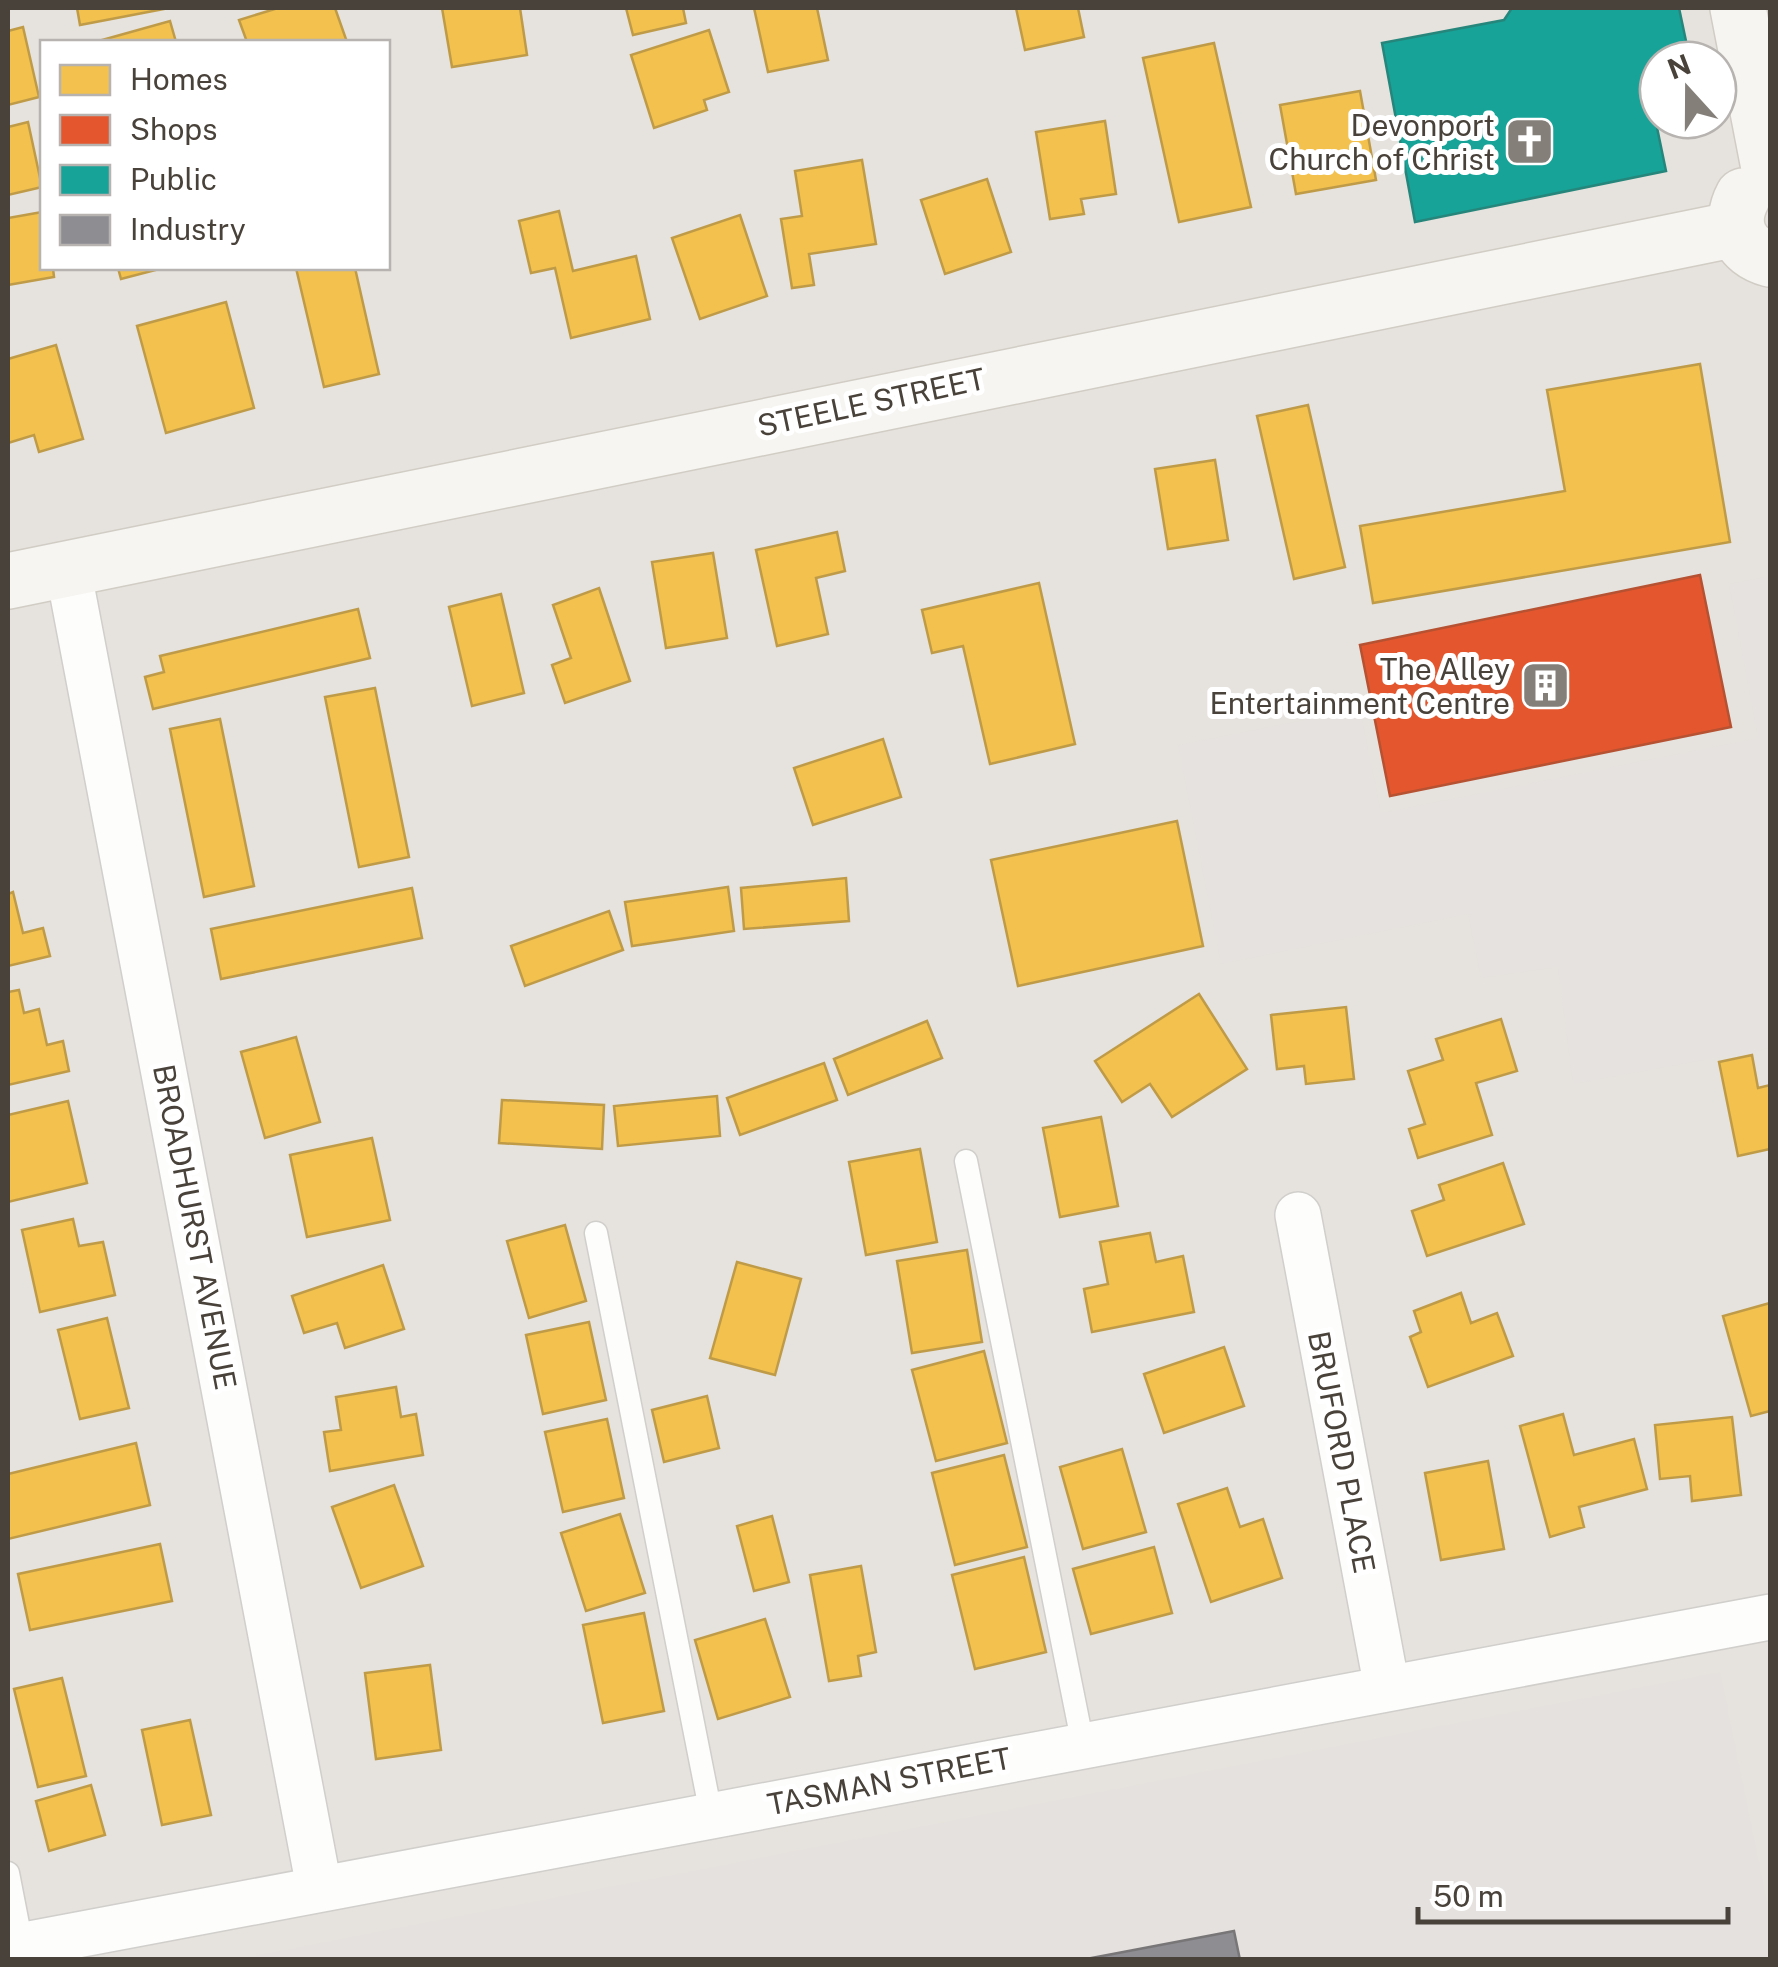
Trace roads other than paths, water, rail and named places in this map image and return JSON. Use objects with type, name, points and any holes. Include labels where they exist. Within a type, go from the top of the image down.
[{"type":"main road","points":[[1738,8],[1770,177],[1752,186],[1736,211],[1753,244]]},
{"type":"main road","name":"STEELE STREET","points":[[8,581],[1753,244]]},
{"type":"street","name":"BROADHURST AVENUE","points":[[68,568],[319,1887]]},
{"type":"street","name":"BRUFORD PLACE","points":[[1298,1215],[1387,1688]]},
{"type":"street","name":"TASMAN STREET","points":[[15,1947],[1770,1617]]},
{"type":"lane","points":[[966,1161],[1083,1745]]},
{"type":"lane","points":[[596,1233],[711,1814]]},
{"type":"lane","points":[[8,1874],[15,1947]]},
{"type":"place","name":"Devonport Church of Christ","points":[[1530,142]]},
{"type":"place","name":"The Alley Entertainment Centre","points":[[1545,686]]}]
